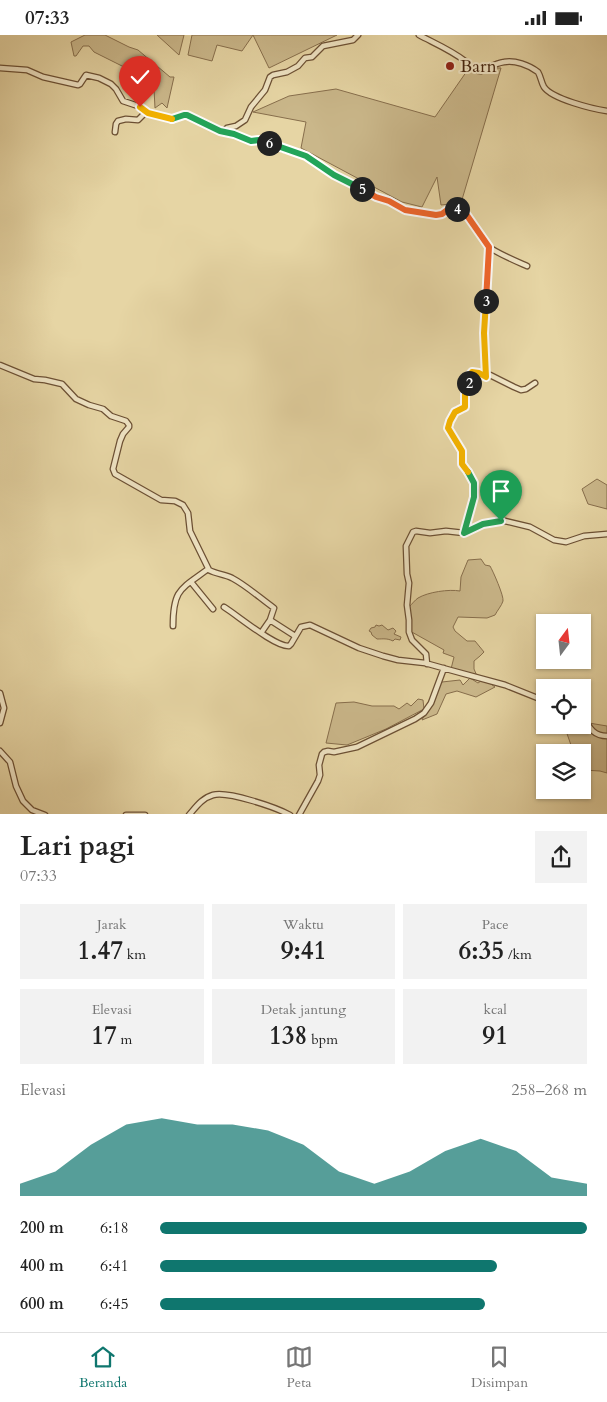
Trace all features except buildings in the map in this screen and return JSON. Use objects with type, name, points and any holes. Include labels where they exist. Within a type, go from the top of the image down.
[{"type":"street","points":[[223,132],[228,127],[236,126],[245,120],[251,107],[265,90],[270,77],[298,66],[305,58],[312,57],[323,46],[353,40],[358,35]]},
{"type":"street","points":[[419,35],[452,52],[477,71],[502,61],[527,65],[538,72],[544,87],[554,95],[582,106],[607,111]]},
{"type":"street","points":[[0,67],[26,70],[78,85],[86,75],[99,78],[114,87],[123,101],[138,106],[155,116],[171,119],[187,115],[223,132],[252,141],[263,141],[303,155],[336,176],[405,210],[436,215],[442,214],[450,208],[459,210],[466,214],[489,247],[527,266]]},
{"type":"street","points":[[115,132],[118,121],[138,120],[146,112]]},
{"type":"street","points":[[486,377],[484,333],[489,247]]},
{"type":"street","points":[[0,365],[32,379],[62,384],[78,400],[102,409],[111,416],[127,422],[129,427],[121,437],[115,456],[114,472],[116,475],[161,500],[175,501],[183,505],[188,513],[190,531],[208,569],[234,579],[274,608],[270,620],[261,633]]},
{"type":"street","points":[[464,533],[473,499],[474,483],[462,464],[462,451],[449,430],[449,424],[455,412],[465,407],[465,394],[469,386],[468,378],[471,372],[479,373],[486,377],[490,375],[521,389],[526,389],[535,383]]},
{"type":"street","points":[[426,664],[426,654],[412,641],[410,636],[407,605],[409,583],[407,574],[407,545],[413,532],[430,533],[446,531],[464,533],[483,524],[505,521],[526,526],[554,540],[566,542],[584,536],[607,533]]},
{"type":"street","points":[[173,626],[173,613],[177,597],[182,588],[208,569]]},
{"type":"street","points":[[191,582],[213,609]]},
{"type":"street","points":[[224,607],[261,633],[286,647],[291,644],[301,627],[310,625],[359,648],[383,656],[444,668],[505,685],[536,697]]},
{"type":"street","points":[[270,620],[295,636]]},
{"type":"street","points":[[300,814],[318,781],[322,754],[328,751],[334,752],[357,747],[424,713],[432,703],[444,668]]},
{"type":"street","points":[[0,693],[4,708],[0,723]]},
{"type":"street","points":[[591,728],[594,733],[607,736]]},
{"type":"street","points":[[0,751],[10,762],[16,786],[31,812]]},
{"type":"street","points":[[189,814],[200,801],[219,794],[279,809],[288,814]]},
{"type":"shaded area","points":[[85,35],[105,35],[138,50],[170,77],[174,77],[167,108],[162,103],[155,108],[154,89],[138,78],[140,75],[94,52],[89,46],[83,46],[74,56],[71,42]]},
{"type":"shaded area","points":[[157,35],[184,35],[179,55]]},
{"type":"shaded area","points":[[192,35],[253,35],[242,51],[217,45],[212,61],[188,55]]},
{"type":"shaded area","points":[[253,35],[337,35],[269,68]]},
{"type":"shaded area","points":[[469,68],[501,68],[461,203],[441,205],[437,177],[422,207],[402,202],[301,148],[306,122],[253,112],[289,96],[336,89],[435,117]]},
{"type":"shaded area","points":[[597,479],[607,485],[607,509],[588,504],[582,489]]},
{"type":"shaded area","points":[[481,559],[485,565],[490,566],[503,601],[495,615],[487,618],[458,617],[453,627],[467,641],[475,641],[484,652],[474,661],[474,669],[477,676],[451,669],[454,657],[443,653],[444,650],[410,631],[409,607],[418,598],[427,594],[460,591],[461,577],[468,560]]},
{"type":"shaded area","points":[[376,625],[382,625],[388,630],[393,628],[396,631],[394,634],[401,637],[400,640],[377,639],[369,631]]},
{"type":"shaded area","points":[[470,678],[478,683],[484,679],[495,687],[476,697],[457,691],[446,694],[437,714],[422,720],[436,688],[442,682],[460,680],[463,685]]},
{"type":"shaded area","points":[[418,699],[423,700],[424,709],[386,729],[347,745],[326,743],[336,703],[354,702],[372,706],[394,706],[399,709],[407,703],[411,706]]},
{"type":"shaded area","points":[[591,723],[607,726],[607,773],[591,770],[591,744],[571,744],[567,734],[591,734]]},
{"type":"place","name":"Barn","points":[[450,66]]},
{"type":"route","points":[[140,107],[155,116],[169,119],[187,115],[220,131],[251,141],[263,141],[303,155],[336,176],[405,210],[436,215],[451,207],[466,214],[489,247],[484,333],[486,377],[474,371],[471,372],[468,378],[469,386],[465,394],[465,407],[455,412],[448,428],[463,453],[462,464],[474,483],[473,499],[464,533],[483,524],[501,521]]}]
